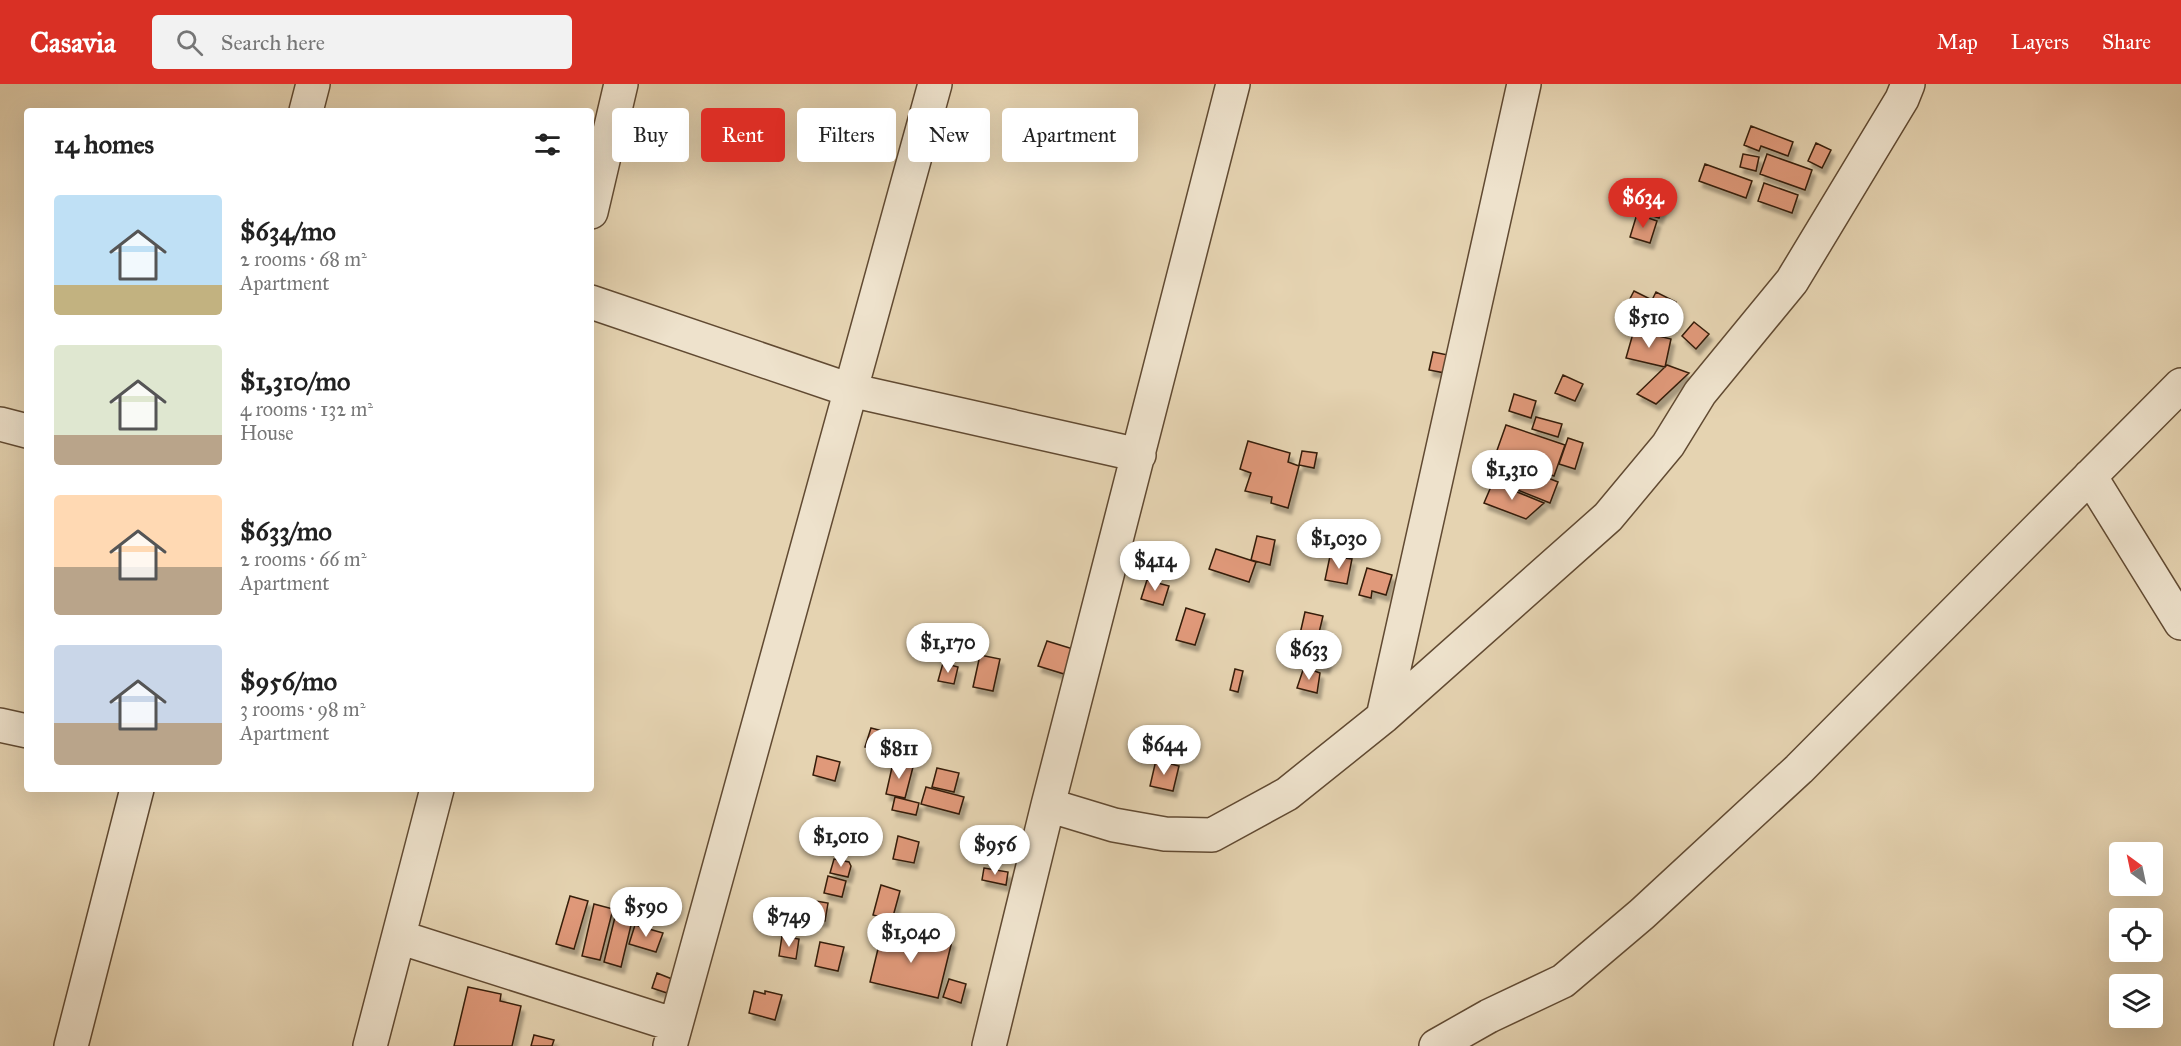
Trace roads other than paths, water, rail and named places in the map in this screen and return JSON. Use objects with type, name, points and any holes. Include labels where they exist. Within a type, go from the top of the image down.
[{"type":"street","points":[[307,108],[313,84]]},
{"type":"street","points":[[594,199],[621,84]]},
{"type":"street","points":[[399,937],[672,1035],[935,84]]},
{"type":"street","points":[[989,1046],[1048,805],[1233,84]]},
{"type":"street","points":[[1383,717],[1524,84]]},
{"type":"street","points":[[1048,805],[1114,825],[1165,834],[1212,835],[1287,794],[1383,717],[1608,517],[1668,445],[1700,393],[1792,281],[1902,99],[1908,84]]},
{"type":"street","points":[[594,303],[850,390],[1139,455]]},
{"type":"street","points":[[1436,1046],[1489,1016],[1563,981],[1642,914],[1799,769],[2181,385]]},
{"type":"street","points":[[0,424],[24,430]]},
{"type":"street","points":[[2090,476],[2181,623]]},
{"type":"street","points":[[0,725],[24,730]]},
{"type":"street","points":[[71,1046],[136,792]]},
{"type":"street","points":[[370,1046],[436,792]]}]
